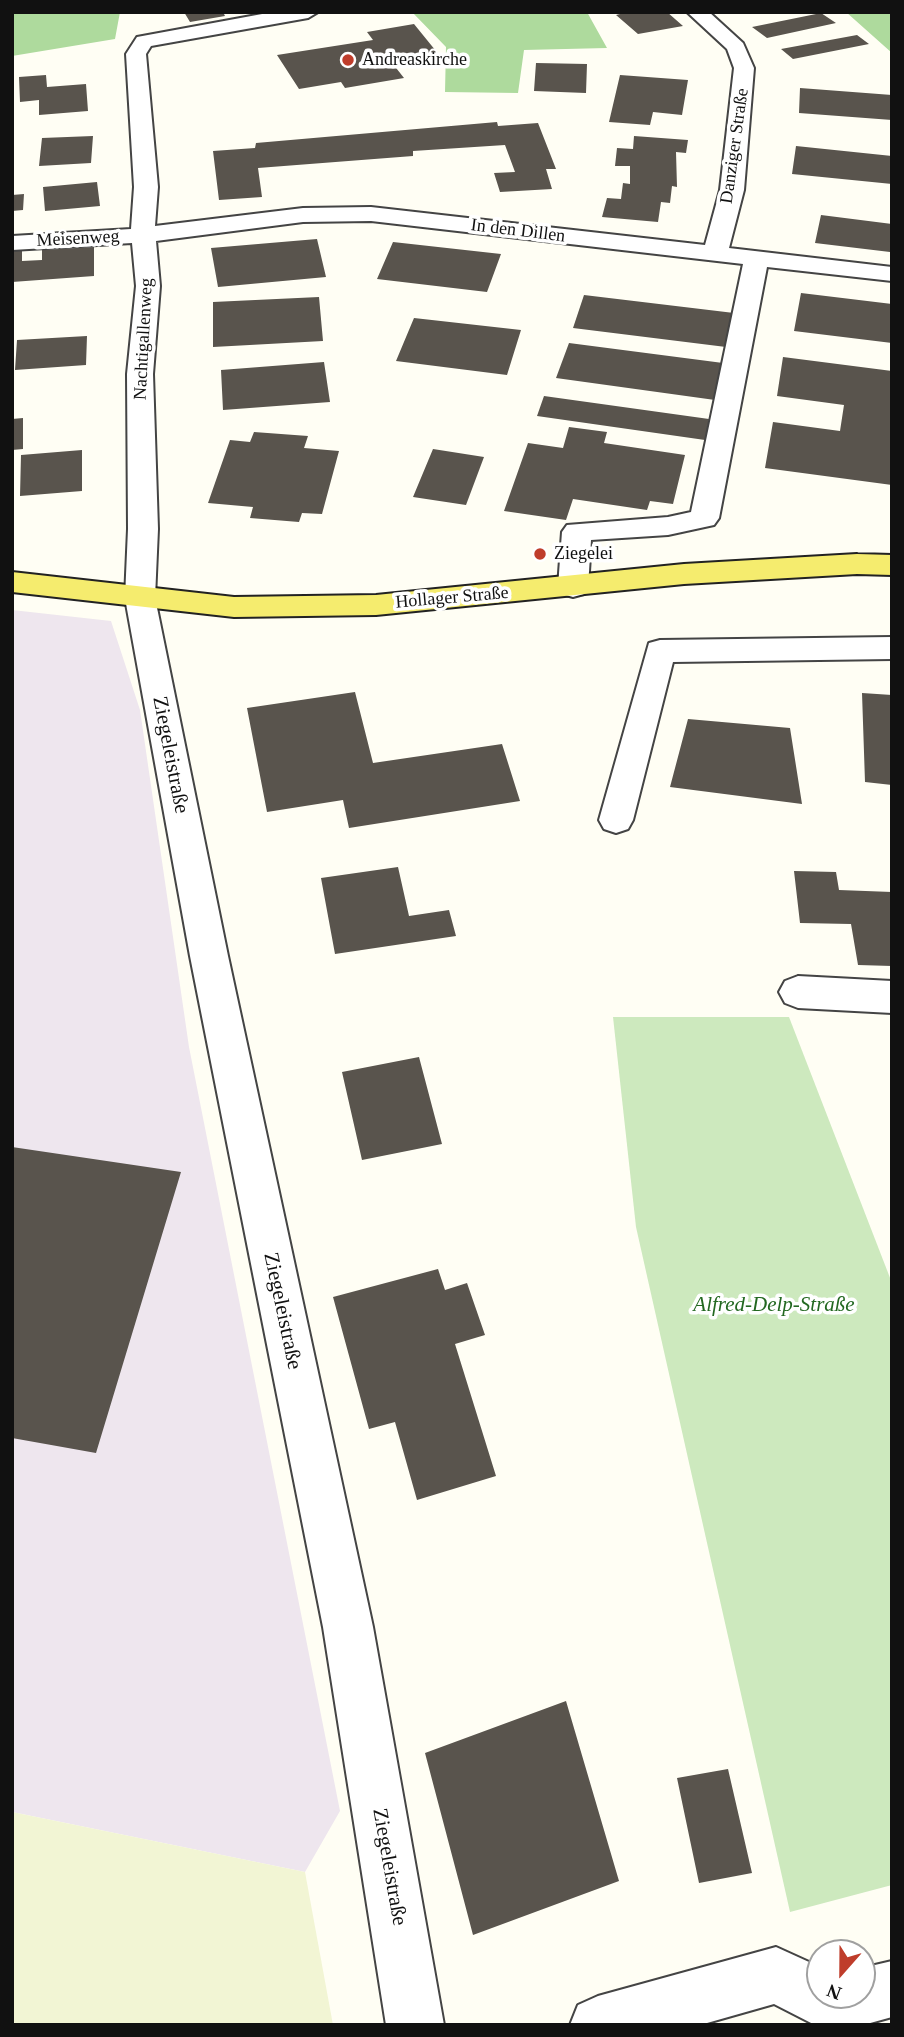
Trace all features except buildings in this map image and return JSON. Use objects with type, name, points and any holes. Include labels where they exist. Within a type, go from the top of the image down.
[{"type":"main road","name":"Hollager Straße","points":[[12,582],[234,607],[363,605],[573,587],[684,574],[857,564],[892,565]]},
{"type":"street","name":"Nachtigallenweg","points":[[140,598],[143,529],[140,374],[148,286],[144,235],[146,187],[136,54],[144,41],[308,12]]},
{"type":"street","name":"Danziger Straße","points":[[697,12],[736,47],[744,68],[732,190],[715,255]]},
{"type":"street","name":"In den Dillen","points":[[144,235],[303,215],[371,214],[892,274]]},
{"type":"street","name":"Meisenweg","points":[[12,243],[144,235]]},
{"type":"street","points":[[573,587],[578,532],[668,526],[704,518],[756,260]]},
{"type":"street","name":"Ziegeleistraße","points":[[140,598],[209,956],[348,1627],[415,2025]]},
{"type":"street","points":[[616,820],[660,651],[880,648]]},
{"type":"street","points":[[798,992],[892,997]]},
{"type":"street","points":[[598,2025],[776,1975],[833,2004],[892,1989]]},
{"type":"shaded area","points":[[12,610],[111,621],[140,710],[189,1047],[340,1811],[305,1872],[12,1812]]},
{"type":"green space","points":[[12,12],[120,12],[115,39],[12,56]]},
{"type":"green space","points":[[412,12],[587,12],[607,48],[524,50],[518,93],[445,92],[446,47]]},
{"type":"green space","points":[[846,12],[892,12],[892,53]]},
{"type":"green space","name":"Alfred-Delp-Straße","points":[[613,1017],[789,1017],[892,1283],[892,1885],[790,1912],[636,1227]]},
{"type":"green space","points":[[12,1812],[305,1872],[333,2025],[12,2025]]},
{"type":"place","name":"Andreaskirche","points":[[348,60]]},
{"type":"place","name":"Ziegelei","points":[[540,554]]}]
